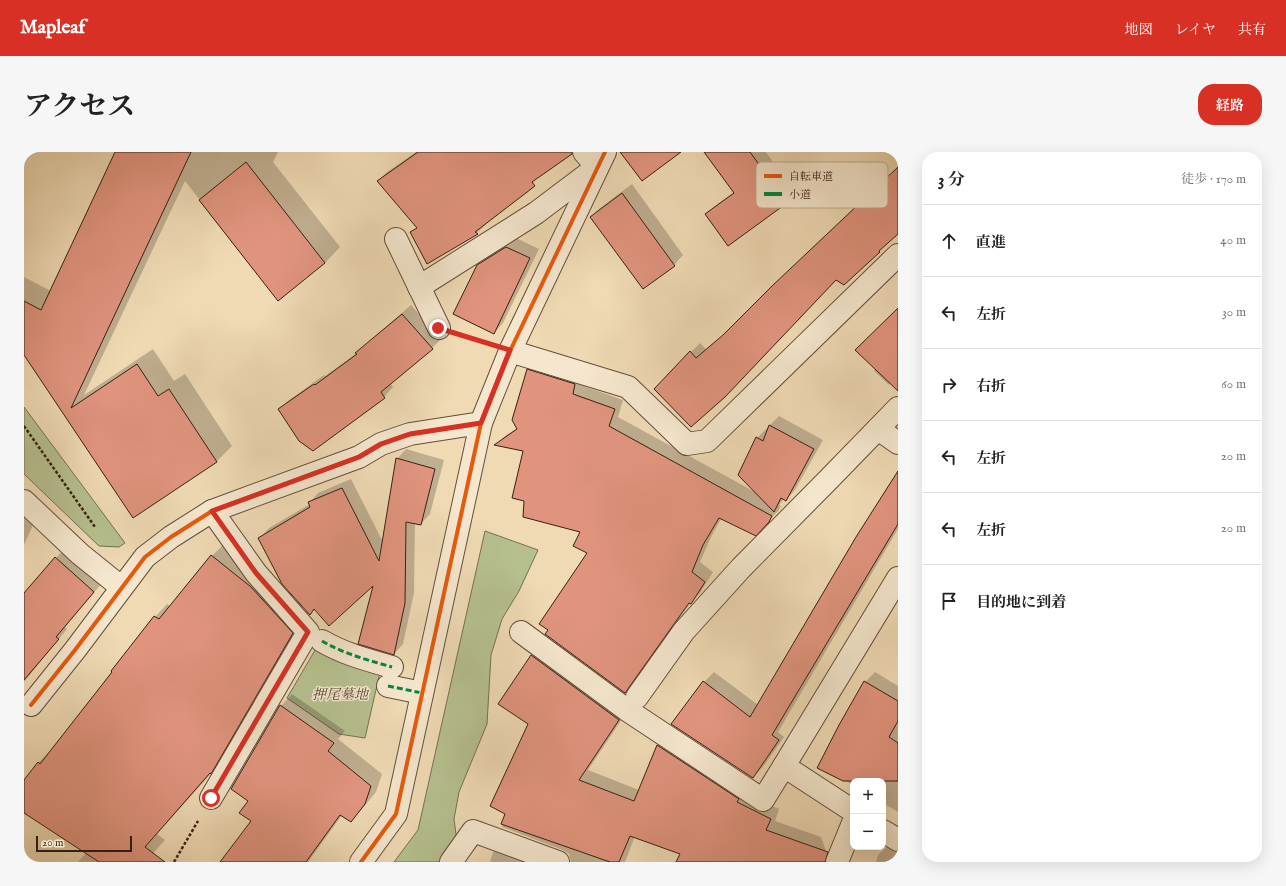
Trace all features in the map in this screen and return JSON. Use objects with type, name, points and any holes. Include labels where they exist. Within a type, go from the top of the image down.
[{"type":"street","points":[[419,287],[536,214],[595,157]]},
{"type":"street","points":[[361,862],[396,814],[481,423],[510,350],[595,157]]},
{"type":"street","points":[[396,239],[438,328]]},
{"type":"street","points":[[510,350],[628,387],[687,444],[707,441],[898,255]]},
{"type":"street","points":[[637,697],[684,630],[741,568],[898,408]]},
{"type":"street","points":[[32,704],[75,650],[144,556],[212,511],[359,457],[381,444],[410,434],[481,423]]},
{"type":"street","points":[[878,429],[898,443]]},
{"type":"street","points":[[24,501],[80,554],[121,587]]},
{"type":"street","points":[[211,798],[308,632],[256,573],[212,511]]},
{"type":"street","points":[[521,632],[642,719],[763,800],[898,578]]},
{"type":"street","points":[[322,641],[334,648],[358,657],[422,693]]},
{"type":"street","points":[[784,766],[850,809]]},
{"type":"street","points":[[837,862],[850,830]]},
{"type":"street","points":[[451,862],[473,831],[558,862]]},
{"type":"street","points":[[886,833],[898,840]]},
{"type":"path","points":[[438,328],[510,350]]},
{"type":"path","points":[[24,426],[96,530],[80,554]]},
{"type":"path","points":[[174,862],[211,798]]},
{"type":"green space","points":[[24,407],[125,543],[119,547],[99,546],[24,474]]},
{"type":"green space","points":[[485,531],[538,550],[519,591],[502,619],[491,655],[487,724],[459,792],[454,819],[457,842],[442,862],[394,862],[418,830]]},
{"type":"green space","name":"押尾墓地","points":[[318,645],[380,672],[365,738],[339,734],[287,698]]},
{"type":"building","points":[[115,152],[191,152],[71,408],[137,364],[158,396],[169,389],[217,462],[133,518],[24,355],[24,301],[41,310]]},
{"type":"building","points":[[418,152],[572,152],[572,154],[532,182],[535,186],[475,232],[478,234],[427,264],[410,232],[417,228],[377,181]]},
{"type":"building","points":[[620,152],[681,152],[642,181]]},
{"type":"building","points":[[704,152],[750,152],[757,162],[756,162],[756,208],[780,208],[728,246],[705,214],[734,193]]},
{"type":"building","points":[[246,162],[325,263],[278,301],[199,200]]},
{"type":"building","points":[[898,167],[898,234],[844,285],[836,280],[725,397],[691,427],[654,389],[690,351],[696,358],[723,335],[772,286],[855,208],[888,208],[888,176]]},
{"type":"building","points":[[622,193],[675,266],[643,289],[590,217]]},
{"type":"building","points":[[506,247],[530,258],[494,334],[453,314],[477,265]]},
{"type":"building","points":[[898,308],[898,391],[855,350]]},
{"type":"building","points":[[402,314],[433,349],[381,392],[385,398],[313,451],[299,441],[278,409],[314,384],[315,385],[357,354],[355,353]]},
{"type":"building","points":[[527,369],[575,384],[573,394],[615,409],[609,426],[772,516],[769,522],[756,536],[719,518],[703,545],[692,572],[705,582],[691,604],[689,603],[625,693],[545,634],[548,630],[539,624],[587,553],[573,546],[580,532],[523,517],[524,501],[512,498],[523,451],[494,445],[517,429],[512,420]]},
{"type":"building","points":[[769,425],[814,449],[786,501],[781,498],[774,512],[738,475],[756,437],[763,441]]},
{"type":"building","points":[[396,458],[435,469],[421,525],[406,522],[405,603],[394,655],[358,644],[373,586],[329,626],[314,609],[310,615],[282,584],[258,538],[310,507],[308,502],[342,488],[379,561]]},
{"type":"building","points":[[898,471],[898,524],[772,735],[779,740],[753,778],[671,724],[703,681],[750,717],[856,537]]},
{"type":"building","points":[[211,555],[251,587],[293,633],[211,774],[210,773],[145,847],[165,862],[99,862],[24,813],[24,780],[38,762],[40,764],[154,616],[159,619]]},
{"type":"building","points":[[55,557],[94,592],[56,637],[59,639],[24,680],[24,593]]},
{"type":"building","points":[[531,655],[619,720],[579,780],[634,801],[657,745],[739,799],[737,802],[771,819],[766,830],[828,852],[825,862],[676,862],[680,854],[630,836],[619,862],[610,862],[501,824],[505,814],[490,806],[528,724],[498,704]]},
{"type":"building","points":[[864,681],[898,701],[898,721],[889,737],[898,743],[898,781],[886,781],[886,778],[850,778],[850,781],[843,781],[817,768]]},
{"type":"building","points":[[280,705],[334,743],[328,751],[371,786],[365,804],[351,822],[340,815],[306,862],[220,862],[251,821],[239,813],[248,801],[231,789]]},
{"type":"marked path","points":[[211,798],[308,632],[256,573],[212,511]]},
{"type":"marked path","points":[[322,641],[347,653],[392,667]]},
{"type":"marked path","points":[[388,686],[422,693]]},
{"type":"cycle path","points":[[361,862],[396,814],[481,423],[510,351],[605,152]]},
{"type":"cycle path","points":[[31,705],[75,650],[145,557],[171,537],[212,511],[359,457],[381,444],[410,434],[481,423]]},
{"type":"route","points":[[211,798],[308,632],[256,573],[212,511],[359,457],[381,444],[410,434],[481,423],[510,350],[438,328]]}]
